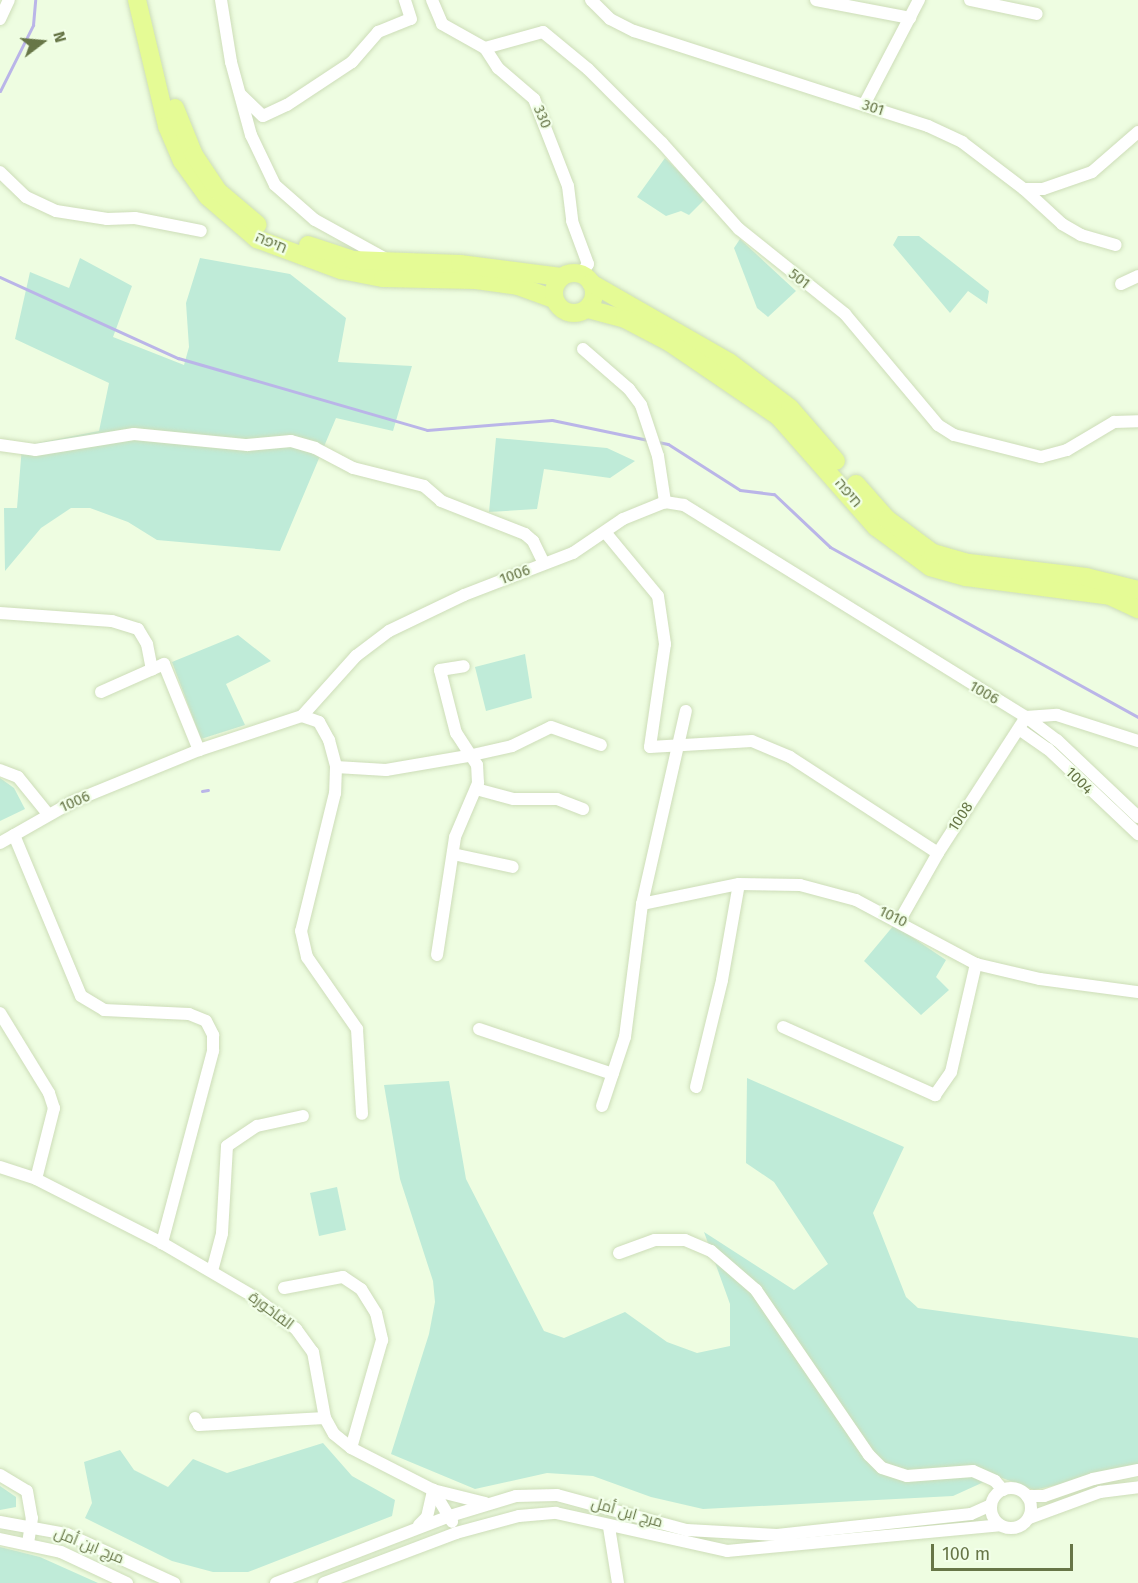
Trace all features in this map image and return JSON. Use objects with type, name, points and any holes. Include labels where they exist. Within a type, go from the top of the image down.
[{"type":"highway","name":"חיפה","points":[[137,0],[167,126],[182,161],[208,197],[257,239],[340,270],[383,278],[518,286],[554,299]]},
{"type":"highway","name":"חיפה","points":[[149,0],[178,122],[194,155],[218,191],[264,230],[352,250],[399,264],[460,264],[561,277]]},
{"type":"highway","points":[[561,277],[586,278],[594,297],[588,309],[568,313],[554,299],[554,287],[561,277]]},
{"type":"highway","name":"חיפה","points":[[586,278],[729,362],[790,408],[887,519],[933,553],[969,563],[1086,577],[1138,590]]},
{"type":"highway","name":"חיפה","points":[[588,309],[625,319],[669,342],[778,416],[876,527],[930,567],[966,577],[1110,596],[1138,609]]},
{"type":"street","points":[[0,19],[9,0]]},
{"type":"street","points":[[221,0],[240,94],[251,135],[275,185],[352,250]]},
{"type":"street","points":[[240,94],[259,115],[276,112],[352,62],[378,32],[411,19],[405,0]]},
{"type":"street","name":"330","points":[[432,0],[442,24],[484,48],[498,68],[534,99],[568,186],[572,221],[588,264],[586,278]]},
{"type":"street","name":"301","points":[[591,0],[610,19],[628,29],[864,105],[962,142],[1024,189],[1072,230],[1096,241],[1116,245]]},
{"type":"street","points":[[816,0],[910,18]]},
{"type":"street","points":[[864,105],[919,0]]},
{"type":"street","points":[[970,0],[1037,14]]},
{"type":"street","name":"501","points":[[484,48],[543,32],[588,69],[662,143],[739,229],[845,314],[938,425],[954,435],[1041,457],[1067,450],[1114,422],[1138,421]]},
{"type":"street","points":[[1024,189],[1043,189],[1092,172],[1138,132]]},
{"type":"street","points":[[0,172],[26,197],[56,211],[107,219],[135,218],[201,231]]},
{"type":"street","points":[[1121,284],[1138,276]]},
{"type":"street","points":[[584,349],[629,389],[641,405],[658,456],[665,502]]},
{"type":"street","points":[[0,445],[35,450],[134,434],[247,445],[291,441],[315,448],[353,468],[424,486],[441,501],[525,534],[533,541],[544,564]]},
{"type":"street","name":"1006","points":[[0,843],[48,814],[199,750],[303,716],[356,656],[389,631],[464,595],[573,553],[605,532],[665,502],[684,505],[1026,717]]},
{"type":"street","points":[[605,532],[658,596],[665,644],[650,747],[731,740],[752,741],[790,757],[938,853]]},
{"type":"street","points":[[0,613],[112,621],[138,629],[147,644],[152,670]]},
{"type":"street","points":[[101,692],[164,664],[199,750]]},
{"type":"street","points":[[437,955],[456,837],[476,789],[477,765],[468,756],[456,733],[440,670],[464,666]]},
{"type":"street","points":[[602,1106],[631,1007],[642,904],[686,711]]},
{"type":"street","points":[[1026,717],[1057,715],[1138,741]]},
{"type":"street","points":[[303,716],[319,722],[329,740],[336,767],[335,793],[301,931],[307,957],[357,1029],[362,1114]]},
{"type":"street","name":"1008","points":[[900,920],[938,853],[1026,717]]},
{"type":"street","name":"1004","points":[[1026,717],[1057,740],[1138,817]]},
{"type":"street","points":[[336,767],[386,770],[468,756],[512,746],[551,727],[602,745]]},
{"type":"street","name":"1004","points":[[1019,729],[1048,749],[1138,834]]},
{"type":"street","points":[[0,770],[18,777],[48,814]]},
{"type":"street","points":[[476,789],[514,799],[557,799],[583,809]]},
{"type":"street","points":[[14,835],[81,996],[104,1010],[189,1014],[206,1021],[213,1035],[213,1051],[162,1243]]},
{"type":"street","points":[[453,854],[513,867]]},
{"type":"street","points":[[696,1087],[722,980],[739,884]]},
{"type":"street","name":"1010","points":[[642,904],[739,884],[800,885],[856,900],[900,920],[976,964],[1040,979],[1138,992]]},
{"type":"street","points":[[783,1027],[935,1095],[951,1072],[976,964]]},
{"type":"street","points":[[0,1013],[49,1093],[54,1108],[36,1179]]},
{"type":"street","points":[[479,1029],[612,1074]]},
{"type":"street","points":[[212,1271],[222,1233],[227,1146],[257,1126],[303,1116]]},
{"type":"street","name":"الفاخورة","points":[[0,1167],[36,1179],[162,1243],[212,1271],[296,1329],[314,1352],[325,1418],[334,1434],[351,1448],[433,1490],[450,1516],[456,1533]]},
{"type":"street","points":[[619,1253],[655,1240],[685,1240],[711,1251],[756,1290],[869,1455],[882,1468],[907,1476],[973,1471],[995,1481],[1003,1490],[1018,1490],[1027,1496],[1031,1504],[1029,1518]]},
{"type":"street","points":[[284,1288],[342,1277],[361,1289],[376,1313],[382,1340],[351,1448]]},
{"type":"street","points":[[195,1418],[199,1425],[325,1418]]},
{"type":"street","points":[[1027,1496],[1044,1496],[1093,1479],[1138,1470]]},
{"type":"street","points":[[0,1475],[27,1491],[32,1504],[28,1544]]},
{"type":"street","points":[[1003,1490],[992,1505],[993,1518],[1000,1525],[1016,1528],[1029,1518],[1100,1492],[1138,1487]]},
{"type":"street","points":[[415,1528],[427,1517],[433,1490],[489,1503]]},
{"type":"street","name":"مرج ابن أمل","points":[[276,1583],[415,1528],[516,1496],[557,1495],[687,1530],[777,1535],[971,1514],[992,1505]]},
{"type":"street","name":"مرج ابن أمل","points":[[324,1583],[456,1533],[519,1515],[556,1514],[727,1551],[1000,1525]]},
{"type":"street","name":"مرج ابن أمل","points":[[0,1522],[30,1525],[101,1547],[174,1583]]},
{"type":"street","points":[[609,1527],[618,1583]]},
{"type":"street","name":"مرج ابن أمل","points":[[0,1539],[61,1552],[127,1583]]},
{"type":"green space","points":[[665,158],[706,198],[689,215],[681,211],[666,216],[637,197]]},
{"type":"green space","points":[[898,236],[919,236],[989,291],[987,304],[968,291],[950,313],[893,245]]},
{"type":"green space","points":[[740,239],[796,291],[768,317],[757,308],[734,248]]},
{"type":"green space","points":[[80,258],[132,286],[113,337],[184,365],[189,347],[186,303],[200,258],[290,274],[346,318],[338,362],[412,366],[393,431],[336,418],[280,551],[157,540],[128,522],[90,508],[71,508],[41,528],[5,571],[4,508],[17,508],[22,446],[99,431],[109,383],[15,339],[30,272],[69,288]]},
{"type":"green space","points":[[496,438],[607,448],[635,461],[610,478],[544,469],[537,509],[489,512]]},
{"type":"green space","points":[[238,635],[271,661],[226,684],[245,725],[201,739],[172,662]]},
{"type":"green space","points":[[525,654],[532,698],[486,711],[475,667]]},
{"type":"green space","points":[[0,778],[14,788],[25,809],[0,821]]},
{"type":"green space","points":[[894,925],[946,960],[936,977],[949,990],[921,1015],[864,961]]},
{"type":"green space","points":[[747,1078],[904,1147],[873,1213],[906,1297],[918,1308],[1138,1338],[1138,1467],[1034,1490],[997,1476],[953,1496],[703,1509],[651,1497],[593,1476],[547,1473],[475,1489],[391,1454],[429,1334],[435,1302],[433,1281],[400,1179],[384,1085],[449,1081],[466,1179],[544,1331],[564,1338],[625,1312],[667,1342],[697,1353],[730,1346],[730,1304],[704,1232],[794,1290],[828,1264],[774,1182],[746,1163]]},
{"type":"green space","points":[[337,1187],[346,1230],[319,1236],[310,1193]]},
{"type":"green space","points":[[323,1443],[352,1476],[395,1500],[392,1516],[248,1572],[213,1572],[172,1561],[85,1518],[92,1503],[84,1462],[120,1450],[134,1470],[168,1487],[193,1459],[227,1473]]},
{"type":"green space","points":[[0,1486],[16,1497],[16,1507],[0,1510]]},
{"type":"green space","points":[[0,1547],[40,1557],[98,1583],[0,1583]]},
{"type":"waterway","points":[[0,91],[33,25],[35,0]]},
{"type":"waterway","points":[[0,277],[178,358],[427,430],[552,420],[648,440]]},
{"type":"waterway","points":[[658,442],[668,444],[740,490],[774,494],[830,547],[1138,717]]},
{"type":"waterway","points":[[202,791],[208,790]]}]
